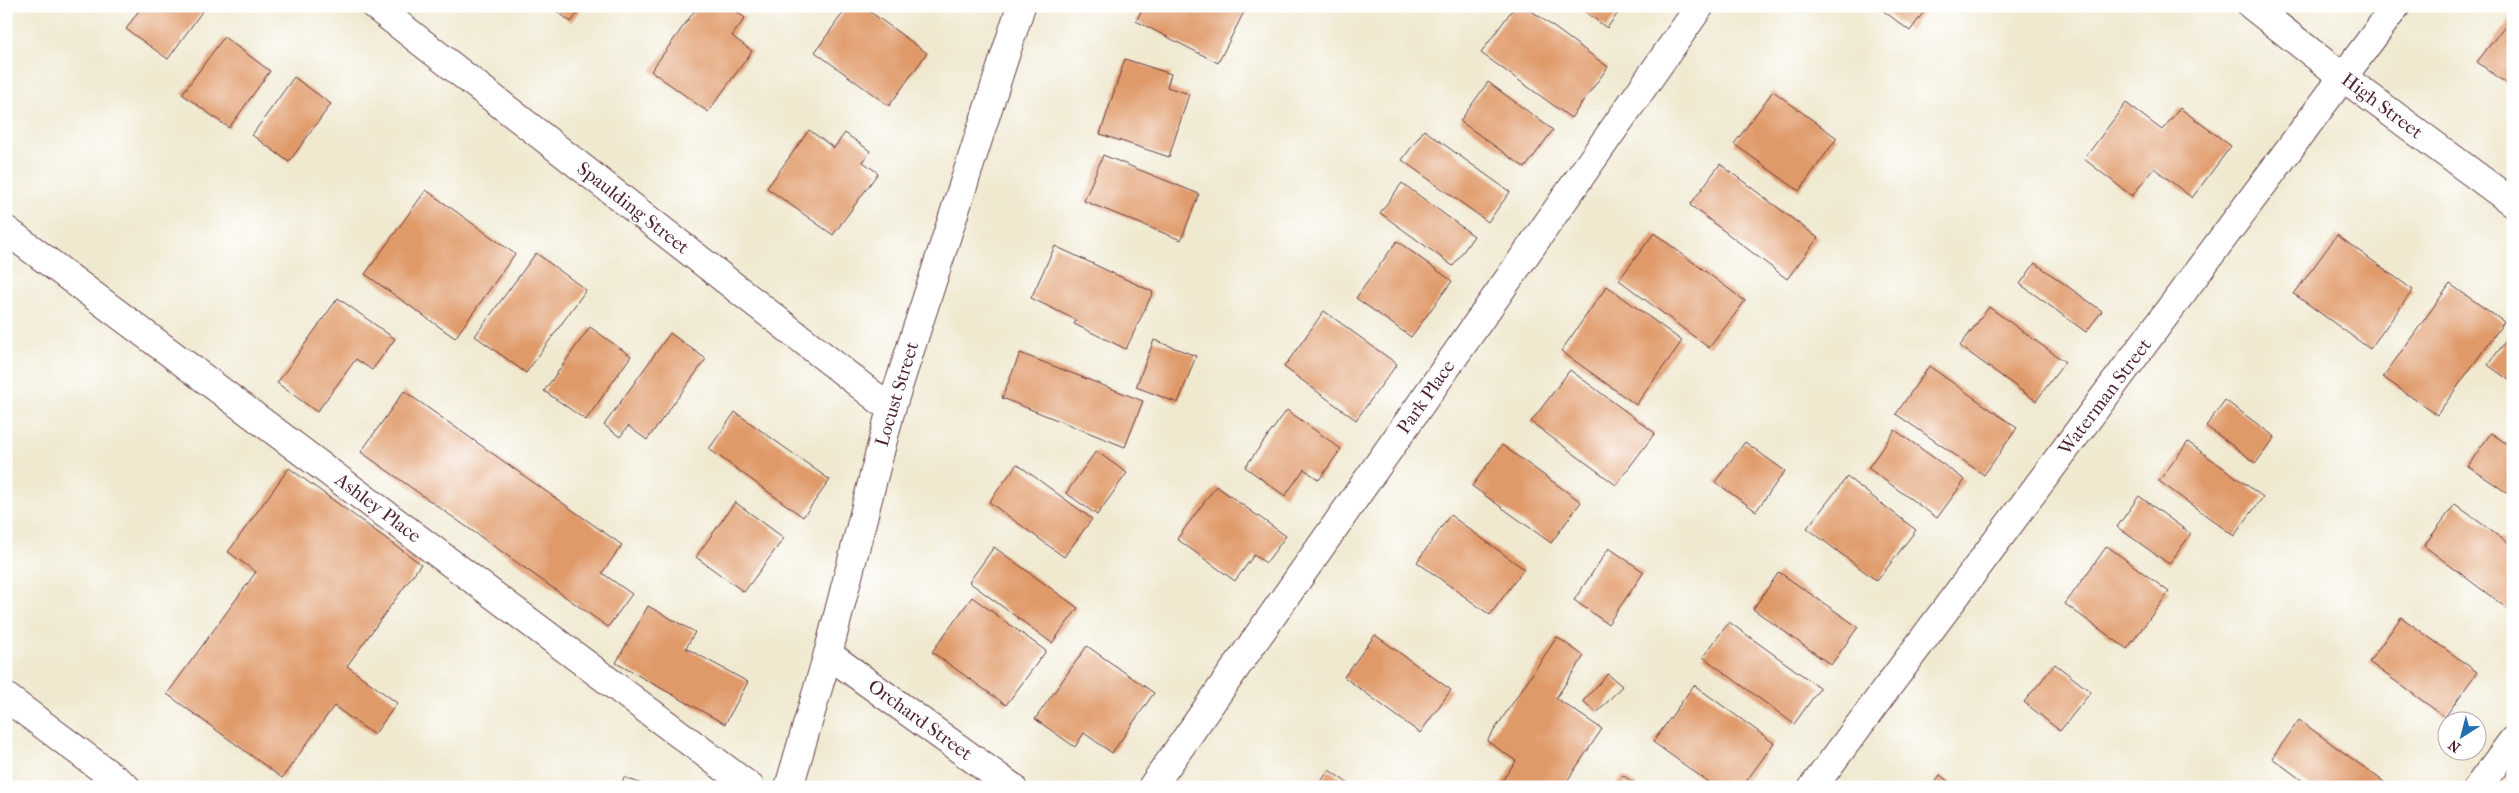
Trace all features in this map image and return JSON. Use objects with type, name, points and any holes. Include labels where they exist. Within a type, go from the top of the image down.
[{"type":"street","name":"Spaulding Street","points":[[375,6],[891,409]]},
{"type":"street","name":"Locust Street","points":[[789,787],[828,654],[891,409],[1021,6]]},
{"type":"street","name":"Park Place","points":[[1152,787],[1700,6]]},
{"type":"street","name":"High Street","points":[[2252,6],[2344,78],[2513,203]]},
{"type":"street","name":"Waterman Street","points":[[1813,787],[2396,6]]},
{"type":"street","name":"Ashley Place","points":[[6,230],[750,787]]},
{"type":"street","name":"Orchard Street","points":[[828,654],[1012,787]]},
{"type":"street","points":[[6,697],[126,787]]},
{"type":"street","points":[[2478,787],[2513,740]]},
{"type":"building","points":[[142,6],[206,6],[168,59],[126,29]]},
{"type":"building","points":[[550,6],[583,6],[571,22]]},
{"type":"building","points":[[698,6],[729,6],[745,18],[732,36],[752,51],[708,112],[651,71]]},
{"type":"building","points":[[848,6],[862,6],[927,53],[889,106],[815,52]]},
{"type":"building","points":[[1144,6],[1247,6],[1218,63],[1136,21]]},
{"type":"building","points":[[1515,6],[1525,6],[1608,67],[1571,118],[1481,53]]},
{"type":"building","points":[[1577,6],[1623,6],[1607,28]]},
{"type":"building","points":[[1877,6],[1928,6],[1910,31]]},
{"type":"building","points":[[2513,15],[2513,88],[2477,62]]},
{"type":"building","points":[[224,37],[270,71],[229,128],[182,94]]},
{"type":"building","points":[[1125,59],[1171,74],[1167,87],[1189,94],[1169,157],[1100,134]]},
{"type":"building","points":[[294,77],[331,104],[289,162],[252,135]]},
{"type":"building","points":[[1488,82],[1553,130],[1525,168],[1460,121]]},
{"type":"building","points":[[1773,91],[1837,138],[1799,191],[1734,144]]},
{"type":"building","points":[[2126,103],[2162,130],[2180,108],[2231,146],[2192,198],[2154,168],[2132,196],[2084,159]]},
{"type":"building","points":[[809,130],[834,148],[845,133],[870,151],[863,162],[878,173],[833,235],[767,188]]},
{"type":"building","points":[[1424,130],[1510,192],[1488,222],[1402,160]]},
{"type":"building","points":[[1103,155],[1199,194],[1181,240],[1084,201]]},
{"type":"building","points":[[1720,164],[1818,238],[1787,279],[1690,205]]},
{"type":"building","points":[[1402,183],[1474,236],[1453,266],[1380,213]]},
{"type":"building","points":[[426,190],[515,254],[455,338],[365,274]]},
{"type":"building","points":[[1654,233],[1745,301],[1709,348],[1619,280]]},
{"type":"building","points":[[2337,235],[2413,290],[2370,349],[2294,294]]},
{"type":"building","points":[[1397,241],[1452,281],[1411,337],[1356,298]]},
{"type":"building","points":[[1055,246],[1153,292],[1126,349],[1074,324],[1076,320],[1031,298]]},
{"type":"building","points":[[536,253],[586,290],[526,373],[475,336]]},
{"type":"building","points":[[2035,263],[2102,311],[2086,332],[2020,284]]},
{"type":"building","points":[[2450,284],[2504,322],[2437,415],[2383,377]]},
{"type":"building","points":[[1607,286],[1682,341],[1636,405],[1561,351]]},
{"type":"building","points":[[338,298],[395,339],[372,370],[356,359],[317,412],[277,383]]},
{"type":"building","points":[[1989,307],[2065,362],[2036,401],[1960,346]]},
{"type":"building","points":[[1324,311],[1397,364],[1356,420],[1284,367]]},
{"type":"building","points":[[590,327],[631,356],[586,420],[544,391]]},
{"type":"building","points":[[2513,331],[2513,383],[2488,365]]},
{"type":"building","points":[[670,333],[706,359],[647,440],[628,426],[620,437],[604,425]]},
{"type":"building","points":[[1154,340],[1196,356],[1178,403],[1136,387]]},
{"type":"building","points":[[1020,353],[1143,401],[1125,447],[1002,398]]},
{"type":"building","points":[[1929,366],[2017,428],[1984,475],[1896,414]]},
{"type":"building","points":[[1570,370],[1655,433],[1616,485],[1531,422]]},
{"type":"building","points":[[404,391],[622,545],[602,573],[632,594],[608,627],[361,452]]},
{"type":"building","points":[[2225,400],[2275,437],[2256,463],[2206,426]]},
{"type":"building","points":[[1287,410],[1341,449],[1319,480],[1304,469],[1285,496],[1245,467]]},
{"type":"building","points":[[735,412],[830,480],[803,517],[709,449]]},
{"type":"building","points":[[1895,430],[1965,480],[1937,518],[1868,468]]},
{"type":"building","points":[[2491,433],[2513,448],[2513,497],[2468,466]]},
{"type":"building","points":[[1745,442],[1785,471],[1756,511],[1715,482]]},
{"type":"building","points":[[2188,442],[2263,497],[2234,536],[2159,481]]},
{"type":"building","points":[[1502,445],[1581,502],[1551,543],[1472,486]]},
{"type":"building","points":[[1096,451],[1127,473],[1097,515],[1066,493]]},
{"type":"building","points":[[1017,464],[1092,519],[1064,557],[989,502]]},
{"type":"building","points":[[289,468],[421,564],[347,666],[397,703],[374,735],[334,706],[282,778],[167,694],[256,572],[228,552]]},
{"type":"building","points":[[1847,477],[1916,530],[1877,581],[1807,528]]},
{"type":"building","points":[[1216,486],[1286,536],[1266,563],[1254,555],[1235,581],[1177,539]]},
{"type":"building","points":[[2139,496],[2191,534],[2169,564],[2117,527]]},
{"type":"building","points":[[735,502],[784,538],[744,592],[696,557]]},
{"type":"building","points":[[2455,504],[2513,547],[2513,613],[2424,546]]},
{"type":"building","points":[[1450,515],[1524,569],[1490,615],[1417,562]]},
{"type":"building","points":[[2107,546],[2169,592],[2127,649],[2065,604]]},
{"type":"building","points":[[994,547],[1078,608],[1052,643],[969,582]]},
{"type":"building","points":[[1609,548],[1644,572],[1608,624],[1574,600]]},
{"type":"building","points":[[1779,572],[1858,627],[1831,665],[1753,609]]},
{"type":"building","points":[[972,597],[1046,651],[1006,705],[932,652]]},
{"type":"building","points":[[648,606],[695,632],[686,648],[748,682],[725,724],[616,663]]},
{"type":"building","points":[[2401,617],[2477,672],[2450,710],[2436,710],[2369,662]]},
{"type":"building","points":[[1729,622],[1820,688],[1794,724],[1703,657]]},
{"type":"building","points":[[1375,635],[1451,690],[1420,733],[1344,677]]},
{"type":"building","points":[[1557,637],[1584,656],[1556,698],[1602,729],[1563,787],[1498,787],[1516,761],[1487,741]]},
{"type":"building","points":[[1087,646],[1154,693],[1112,753],[1084,733],[1075,747],[1035,719]]},
{"type":"building","points":[[2055,664],[2091,692],[2060,731],[2024,702]]},
{"type":"building","points":[[1608,674],[1622,686],[1597,713],[1583,701]]},
{"type":"building","points":[[1694,685],[1774,743],[1742,787],[1715,787],[1653,742]]},
{"type":"building","points":[[2299,720],[2391,787],[2311,787],[2272,758]]},
{"type":"building","points":[[1329,770],[1353,787],[1317,787]]},
{"type":"building","points":[[1623,775],[1639,787],[1614,787]]},
{"type":"building","points":[[1940,775],[1956,787],[1932,787]]},
{"type":"building","points":[[624,777],[649,787],[621,787]]}]
